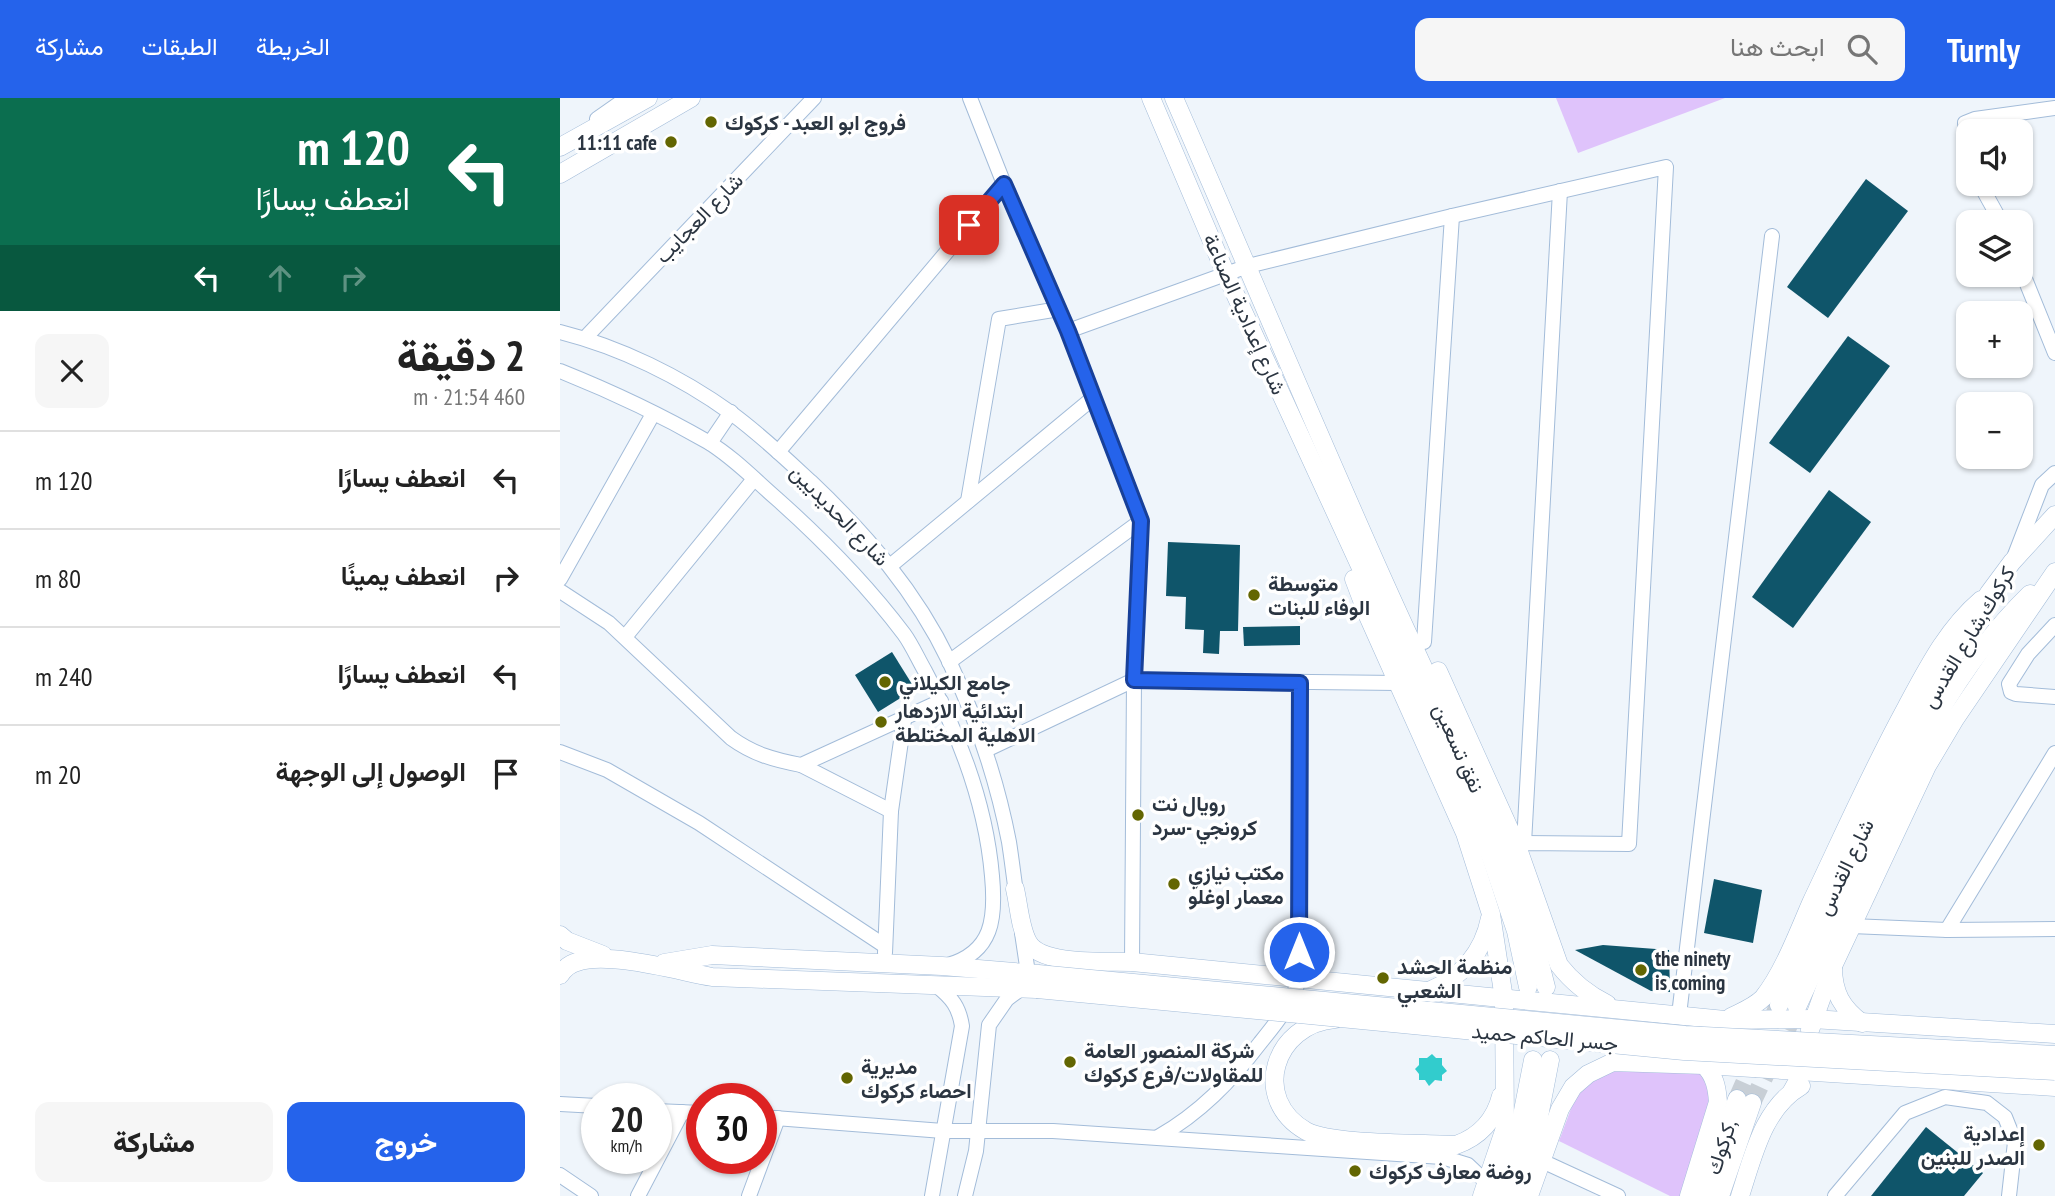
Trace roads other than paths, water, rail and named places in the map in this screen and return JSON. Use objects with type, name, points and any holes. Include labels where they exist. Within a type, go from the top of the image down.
[{"type":"main road","points":[[560,146],[648,98]]},
{"type":"main road","points":[[560,174],[691,98]]},
{"type":"main road","name":"شارع إعدادية الصناعة","points":[[1151,98],[1341,528]]},
{"type":"main road","name":"شارع إعدادية الصناعة","points":[[1174,98],[1355,515]]},
{"type":"main road","points":[[1355,515],[1397,583],[1521,845],[1559,965],[1572,982],[1588,995],[1620,1010]]},
{"type":"main road","name":"نفق تسعين","points":[[1341,528],[1451,764],[1491,857],[1537,987],[1524,904],[1501,845],[1355,515]]},
{"type":"main road","name":"كركوك,شارع القدس","points":[[1919,732],[1989,593],[2012,562],[2055,515]]},
{"type":"main road","points":[[1341,528],[1359,595],[1465,833],[1491,914],[1504,999],[1505,1079],[1504,1128],[1489,1192]]},
{"type":"main road","points":[[1792,1091],[1801,1072],[1812,1019],[1833,966],[1927,766],[1955,719],[2055,571]]},
{"type":"main road","name":"كركوك,شارع القدس","points":[[1919,732],[1982,647],[2010,614],[2055,571]]},
{"type":"main road","points":[[1724,1020],[1751,1008],[1768,990],[1789,951],[1879,756],[1933,657],[1962,617],[1989,593]]},
{"type":"main road","points":[[1797,1007],[1898,788],[1919,732]]},
{"type":"main road","name":"شارع القدس","points":[[1779,1005],[1919,732]]},
{"type":"main road","points":[[1015,889],[1027,940],[1034,950],[1048,958],[1132,962],[1724,1020],[1812,1019],[2055,1034]]},
{"type":"main road","points":[[1429,991],[1452,979],[1471,962],[1484,940],[1491,914]]},
{"type":"main road","points":[[560,935],[590,951],[635,963],[712,976],[937,986],[1031,981]]},
{"type":"main road","points":[[560,975],[577,961],[664,963],[712,955],[942,966],[1031,981]]},
{"type":"main road","points":[[1833,966],[1833,983],[1839,999],[1849,1013],[1862,1023]]},
{"type":"main road","name":"جسر الحاكم حميد","points":[[1031,981],[1345,1018],[1684,1051],[2055,1071]]},
{"type":"main road","name":"جسر الحاكم حميد","points":[[1031,981],[1685,1035],[2055,1055]]},
{"type":"main road","points":[[1345,1018],[1327,1020],[1302,1031],[1283,1047],[1277,1060],[1274,1079],[1278,1100],[1290,1118],[1307,1131],[1335,1139],[1456,1145],[1479,1133],[1490,1120],[1499,1102],[1505,1079]]},
{"type":"main road","points":[[1489,1192],[1520,1131],[1541,1060],[1535,1137],[1514,1196]]},
{"type":"main road","points":[[1529,1196],[1560,1109],[1573,1087],[1588,1074],[1614,1062],[2055,1087]]},
{"type":"main road","points":[[1689,1196],[1718,1102],[1717,1086],[1704,1065]]},
{"type":"main road","points":[[1740,1196],[1765,1126],[1777,1107],[1803,1084],[1833,1074]]},
{"type":"main road","name":"كركوك,","points":[[1704,1196],[1744,1101],[1720,1196]]},
{"type":"street","points":[[560,146],[628,98]]},
{"type":"street","points":[[664,113],[699,98]]},
{"type":"street","name":"شارع العجايب","points":[[585,338],[814,98]]},
{"type":"street","points":[[970,98],[1068,331],[1141,521],[1134,680],[1132,962]]},
{"type":"street","points":[[1973,119],[2055,108]]},
{"type":"street","points":[[1068,331],[1226,272],[1452,216],[1560,191],[1666,167],[1629,844],[1521,845],[1560,191]]},
{"type":"street","points":[[778,452],[1004,184]]},
{"type":"street","points":[[1424,642],[1452,216]]},
{"type":"street","points":[[1679,1015],[1772,236]]},
{"type":"street","points":[[2028,287],[2055,353]]},
{"type":"street","points":[[968,501],[999,319],[1059,309]]},
{"type":"street","name":"شارع الحديديين","points":[[560,332],[585,338],[670,376],[731,412],[846,516],[890,566],[927,621],[949,662],[986,750],[1009,841],[1031,981]]},
{"type":"street","name":"شارع الحديديين","points":[[560,370],[599,386],[710,443],[812,530],[905,636],[941,701],[959,743],[990,848],[994,898],[984,942],[968,958],[942,966]]},
{"type":"street","points":[[890,566],[1093,398]]},
{"type":"street","points":[[710,443],[731,412]]},
{"type":"street","points":[[560,579],[653,414]]},
{"type":"street","points":[[2012,562],[2042,485],[2055,473]]},
{"type":"street","points":[[625,637],[754,479]]},
{"type":"street","points":[[949,662],[1141,521]]},
{"type":"street","points":[[560,591],[609,623],[742,746],[765,757],[801,765],[891,811]]},
{"type":"street","points":[[905,636],[927,621]]},
{"type":"street","points":[[2055,625],[2028,654],[2010,681],[2009,688],[2016,694],[2055,697]]},
{"type":"street","points":[[986,750],[1134,680],[1397,683]]},
{"type":"street","points":[[1157,1138],[1191,1116],[1230,1080],[1286,1010],[1299,979],[1300,683]]},
{"type":"street","points":[[801,765],[941,701]]},
{"type":"street","points":[[884,965],[891,811],[904,720]]},
{"type":"street","points":[[560,752],[607,770],[699,824],[886,946]]},
{"type":"street","points":[[1947,930],[2055,753]]},
{"type":"street","points":[[1851,926],[1947,930],[2055,929]]},
{"type":"street","points":[[965,1196],[978,1131],[989,1025],[1007,999],[1031,981]]},
{"type":"street","points":[[932,1196],[962,1026],[953,999],[937,986]]},
{"type":"street","points":[[1835,1196],[1905,1113],[1945,1097],[1987,1103],[2005,1117],[2015,1142],[2010,1196]]},
{"type":"street","points":[[560,1104],[581,1105]]},
{"type":"street","points":[[672,1112],[686,1112]]},
{"type":"street","points":[[638,1196],[682,1112]]},
{"type":"street","points":[[749,1196],[778,1118],[943,1131],[1028,1130],[1442,1157],[1468,1165],[1489,1192]]},
{"type":"street","points":[[1542,1161],[1618,1196]]},
{"type":"street","points":[[560,1175],[592,1196]]},
{"type":"water","points":[[1432,1054],[1436,1058],[1442,1058],[1442,1065],[1447,1071],[1442,1075],[1442,1081],[1435,1080],[1429,1086],[1425,1080],[1419,1080],[1415,1069],[1419,1065],[1419,1058],[1427,1058]]},
{"type":"tunnel","points":[[1737,1099],[1777,1008]]},
{"type":"tunnel","points":[[1752,1103],[1797,1008]]},
{"type":"place","name":"فروج ابو العبد - كركوك","points":[[711,122]]},
{"type":"place","name":"11:11 cafe","points":[[671,142]]},
{"type":"place","name":"متوسطة الوفاء للبنات","points":[[1254,595]]},
{"type":"place","name":"جامع الكيلاني","points":[[885,682]]},
{"type":"place","name":"ابتدائية الازدهار الاهلية المختلطة","points":[[881,722]]},
{"type":"place","name":"رويال نت كرونجي -سرد","points":[[1138,815]]},
{"type":"place","name":"مكتب نيازي معمار اوغلو","points":[[1174,884]]},
{"type":"place","name":"the ninety is coming","points":[[1641,970]]},
{"type":"place","name":"منظمة الحشد الشعبي","points":[[1383,978]]},
{"type":"place","name":"شركة المنصور العامة للمقاولات/فرع كركوك","points":[[1070,1062]]},
{"type":"place","name":"مديرية احصاء كركوك","points":[[847,1078]]},
{"type":"place","name":"إعدادية الصدر للبنين","points":[[2039,1145]]},
{"type":"place","name":"روضة معارف كركوك","points":[[1355,1171]]}]
